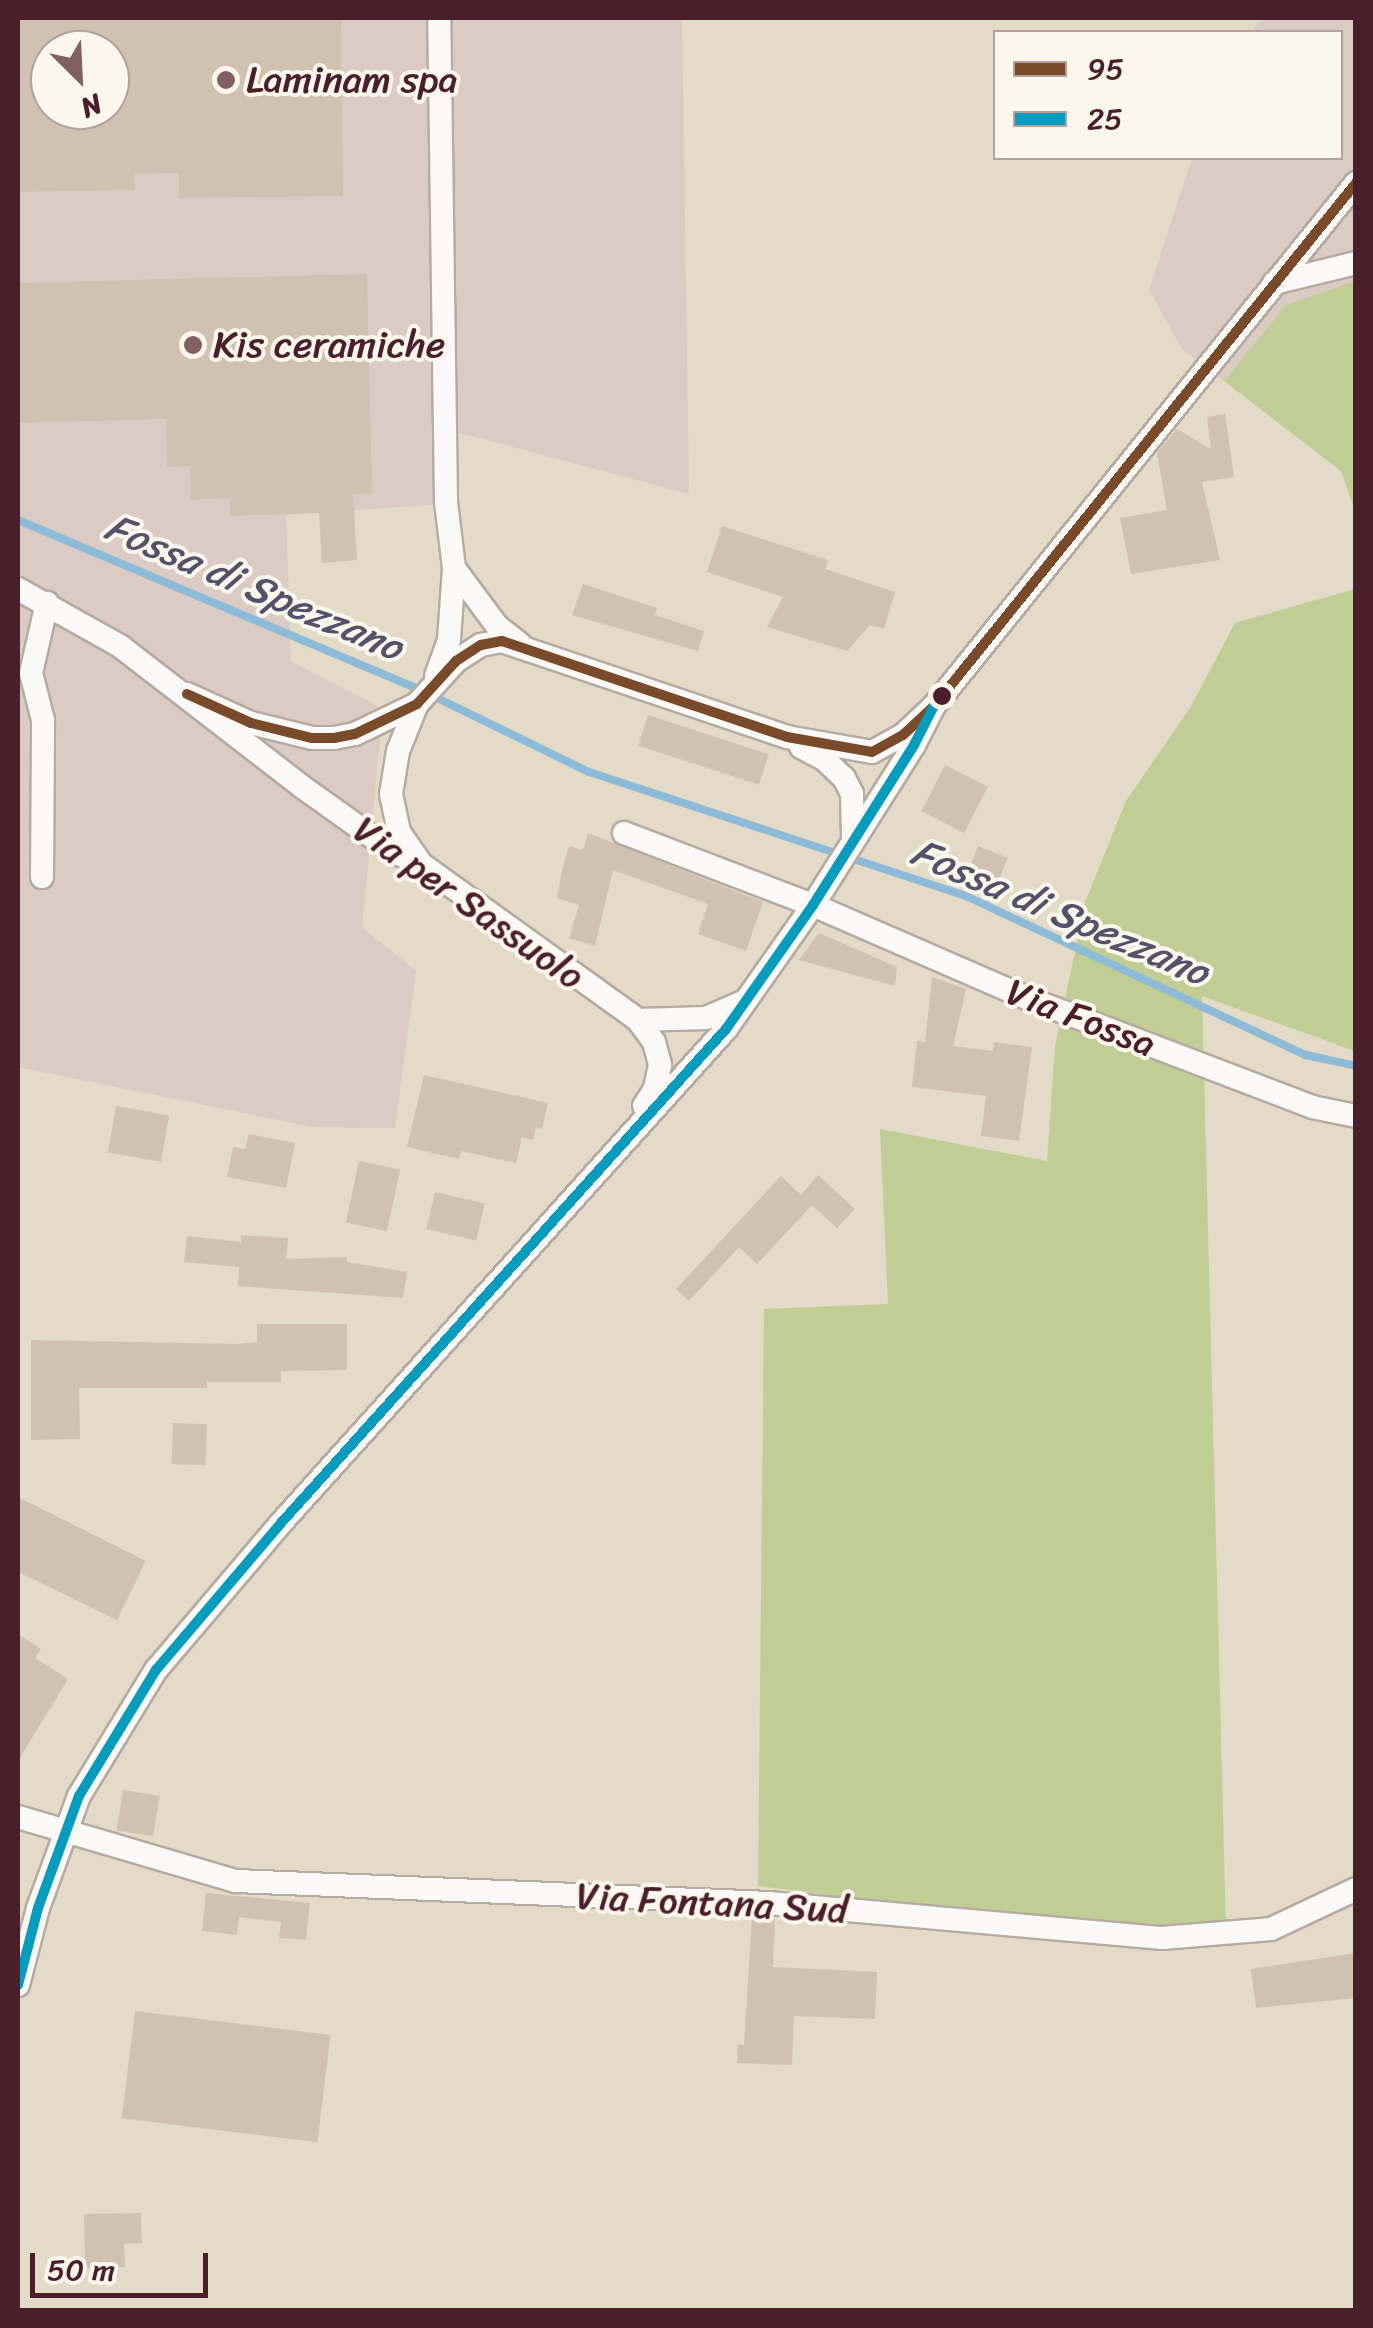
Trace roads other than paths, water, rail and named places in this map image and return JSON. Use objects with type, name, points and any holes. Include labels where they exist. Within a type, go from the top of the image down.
[{"type":"street","points":[[421,864],[399,832],[391,774],[412,710],[450,657],[454,568],[446,502],[439,18]]},
{"type":"street","points":[[18,1986],[38,1908],[80,1796],[156,1670],[621,1142],[726,1029],[813,904],[934,706],[1356,184]]},
{"type":"street","points":[[1274,283],[1356,262]]},
{"type":"street","points":[[454,568],[497,626],[520,644],[787,737],[872,752],[903,735],[934,706]]},
{"type":"street","points":[[18,588],[120,646],[187,694],[251,723],[312,738],[356,734],[412,710]]},
{"type":"street","points":[[42,877],[43,720],[24,672],[47,603]]},
{"type":"street","points":[[450,657],[482,645],[520,644]]},
{"type":"street","name":"Via per Sassuolo","points":[[187,694],[301,786],[392,851],[421,864],[638,1020]]},
{"type":"street","points":[[787,737],[824,759],[844,778],[852,794],[858,826]]},
{"type":"street","points":[[624,833],[813,904]]},
{"type":"street","name":"Via Fossa","points":[[813,904],[1027,998],[1312,1107],[1356,1116]]},
{"type":"street","points":[[638,1020],[706,1018],[746,1000]]},
{"type":"street","points":[[621,1142],[655,1089],[660,1065],[654,1042],[638,1020]]},
{"type":"street","name":"Via Fontana Sud","points":[[18,1818],[236,1881],[769,1904],[1162,1938],[1271,1928],[1356,1889]]},
{"type":"waterway","name":"Fossa di Spezzano","points":[[18,520],[429,694],[589,772],[966,896],[1306,1055],[1356,1066]]},
{"type":"place","name":"Laminam spa","points":[[226,80]]},
{"type":"place","name":"Kis ceramiche","points":[[193,345]]}]
